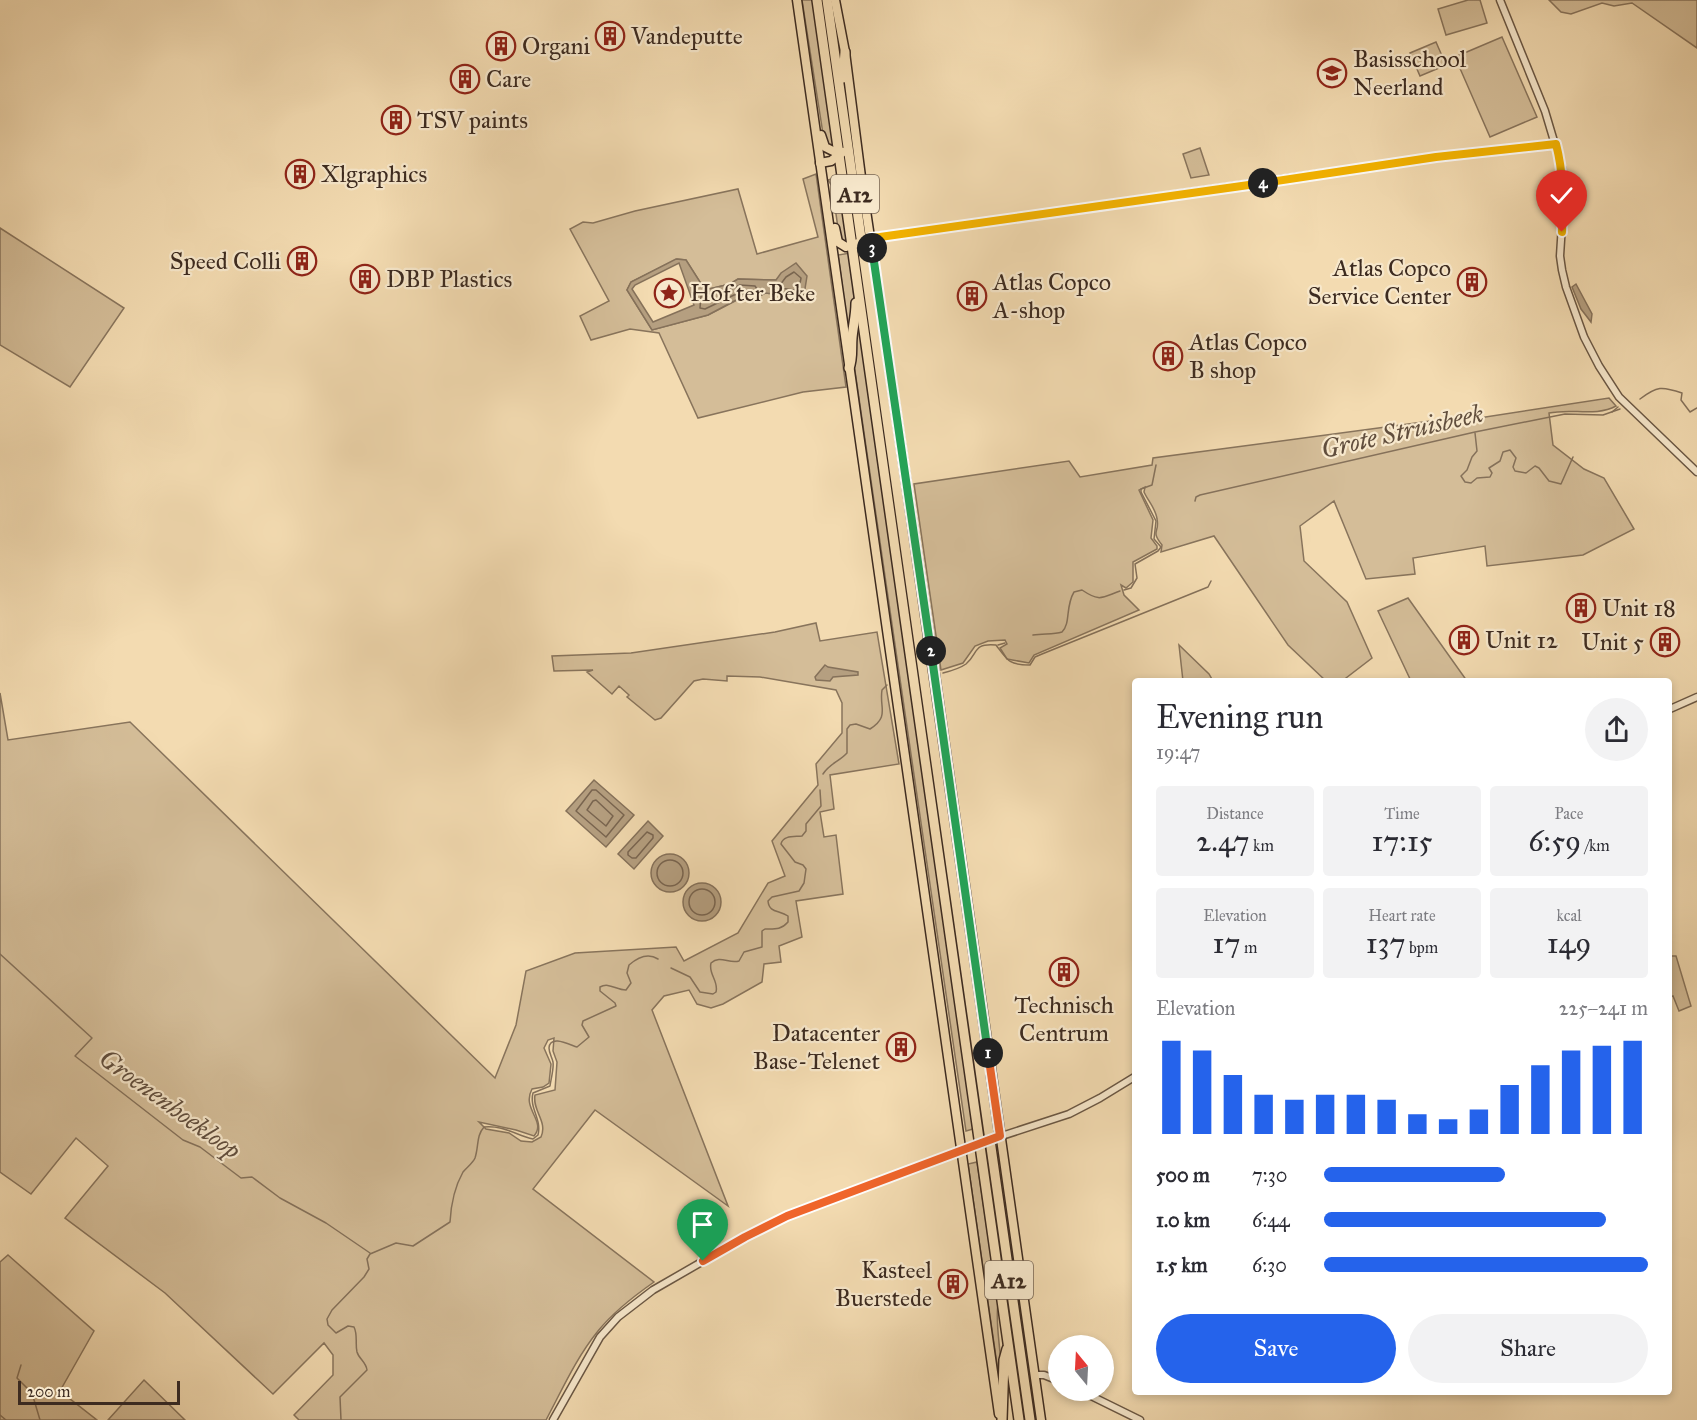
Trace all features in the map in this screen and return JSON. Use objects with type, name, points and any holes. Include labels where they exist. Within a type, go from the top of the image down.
[{"type":"highway","name":"A12","points":[[817,0],[840,154],[862,242],[859,293],[984,1141],[1030,1420]]},
{"type":"highway","name":"A12","points":[[827,0],[981,1076],[984,1141],[1019,1420]]},
{"type":"highway","points":[[840,89],[845,52]]},
{"type":"highway","points":[[849,368],[852,361],[856,298],[859,293]]},
{"type":"highway","points":[[981,1076],[986,1038]]},
{"type":"highway","points":[[1001,1420],[1004,1360],[1008,1343]]},
{"type":"main road","points":[[797,0],[1001,1420]]},
{"type":"main road","points":[[835,0],[845,52],[861,177],[862,242],[935,675],[1041,1420]]},
{"type":"main road","points":[[813,115],[820,124],[825,147],[840,154]]},
{"type":"main road","points":[[820,163],[831,161],[848,147]]},
{"type":"main road","points":[[822,182],[830,198],[836,238],[843,246],[862,242]]},
{"type":"street","points":[[1498,0],[1545,111],[1556,144],[1562,168],[1564,193],[1560,256],[1562,270],[1584,337],[1619,397],[1697,472]]},
{"type":"street","points":[[862,242],[1436,157],[1556,144]]},
{"type":"street","points":[[1672,708],[1697,697]]},
{"type":"street","points":[[553,1420],[600,1337],[635,1302],[764,1227],[984,1141],[1069,1114],[1132,1078]]},
{"type":"street","points":[[1034,1375],[1048,1377]]},
{"type":"street","points":[[1101,1401],[1140,1420]]},
{"type":"shaded area","points":[[802,0],[814,0],[835,147],[829,146],[824,140]]},
{"type":"shaded area","points":[[1468,0],[1480,0],[1487,23],[1446,35],[1438,9]]},
{"type":"shaded area","points":[[1549,0],[1697,0],[1697,48],[1632,3],[1614,6],[1602,3],[1571,14],[1561,12]]},
{"type":"shaded area","points":[[1502,37],[1537,117],[1490,137],[1455,57]]},
{"type":"shaded area","points":[[1436,42],[1446,65],[1420,76],[1410,53]]},
{"type":"shaded area","points":[[1200,148],[1209,175],[1191,178],[1183,154]]},
{"type":"shaded area","points":[[816,174],[846,387],[803,392],[698,418],[659,333],[630,329],[591,340],[580,316],[609,301],[570,229],[583,222],[593,223],[635,211],[738,189],[757,254],[818,237],[803,179]],"holes":[[[677,259],[686,260],[705,290],[730,284],[738,279],[776,280],[793,296],[765,293],[754,299],[737,300],[708,315],[652,330],[627,290],[631,282]]]},
{"type":"shaded area","points":[[839,177],[849,244],[840,239],[832,186],[828,180]]},
{"type":"shaded area","points":[[0,228],[124,308],[70,387],[0,345]]},
{"type":"shaded area","points":[[868,248],[983,1051],[982,1057],[866,249]]},
{"type":"shaded area","points":[[850,253],[855,310],[850,343],[838,255]]},
{"type":"shaded area","points":[[859,313],[973,1129],[966,1131],[853,357]]},
{"type":"shaded area","points":[[870,346],[874,346],[961,957],[958,958]]},
{"type":"shaded area","points":[[1609,398],[1616,406],[1592,412],[1549,413],[1553,445],[1584,469],[1604,478],[1634,529],[1583,555],[1487,566],[1485,546],[1413,558],[1415,574],[1366,579],[1334,501],[1300,526],[1304,561],[1347,602],[1372,658],[1346,678],[1323,678],[1288,645],[1214,536],[1161,552],[1162,545],[1156,534],[1158,524],[1156,515],[1144,492],[1145,487],[1139,490],[1153,520],[1151,538],[1157,549],[1133,562],[1133,582],[1126,588],[1121,585],[1124,595],[1139,610],[1034,655],[1029,663],[1007,659],[1000,648],[1007,644],[1005,640],[988,641],[975,646],[963,663],[941,670],[914,484],[1069,461],[1080,477],[1152,465],[1153,458],[1453,418],[1466,420]]},
{"type":"shaded area","points":[[1408,598],[1465,678],[1410,678],[1378,611]]},
{"type":"shaded area","points":[[816,623],[820,641],[877,632],[899,764],[830,775],[834,809],[820,812],[824,837],[836,835],[843,894],[796,901],[802,937],[779,946],[781,962],[764,964],[762,982],[723,1004],[711,1008],[697,1004],[689,990],[664,996],[652,1010],[728,1206],[595,1110],[533,1189],[654,1282],[624,1304],[590,1341],[546,1420],[299,1420],[294,1415],[333,1375],[333,1355],[324,1343],[273,1394],[165,1293],[65,1218],[108,1166],[76,1138],[31,1194],[0,1172],[0,693],[8,740],[130,722],[495,1078],[516,1025],[526,971],[575,953],[676,947],[684,961],[738,933],[768,883],[785,876],[772,841],[818,785],[816,764],[842,733],[842,703],[836,690],[760,677],[727,676],[727,681],[703,679],[694,681],[661,718],[655,720],[627,697],[629,695],[619,686],[612,694],[587,672],[593,670],[554,671],[552,656],[631,653],[775,632]],"holes":[[[554,1038],[553,1051],[557,1062],[555,1090],[535,1095],[543,1126],[541,1137],[532,1142],[521,1141],[509,1133],[486,1129],[479,1122],[534,1136],[538,1125],[531,1109],[529,1096],[532,1089],[549,1083],[551,1064],[544,1048],[548,1040]]]},
{"type":"shaded area","points":[[1179,645],[1211,678],[1183,678]]},
{"type":"shaded area","points":[[1672,956],[1676,956],[1691,1006],[1679,1011],[1673,996]]},
{"type":"shaded area","points":[[997,1155],[1036,1420],[1034,1420]]},
{"type":"shaded area","points":[[977,1162],[998,1303],[1001,1370],[998,1371],[968,1164]]},
{"type":"shaded area","points":[[8,1255],[94,1331],[60,1391],[97,1420],[0,1420],[0,1262]]},
{"type":"shaded area","points":[[144,1380],[185,1420],[108,1420]]},
{"type":"water","points":[[676,259],[686,260],[705,290],[730,284],[738,279],[776,280],[781,273],[796,263],[807,276],[804,295],[765,293],[754,299],[736,300],[708,315],[652,330],[627,290],[631,282]],"holes":[[[679,263],[694,305],[653,322],[632,289],[635,285]]]},
{"type":"water","points":[[1576,284],[1592,314],[1591,322],[1581,309],[1572,287]]},
{"type":"water","points":[[825,665],[858,672],[858,675],[833,677],[830,681],[816,680],[815,677]]},
{"type":"water","points":[[594,780],[634,815],[606,847],[566,811]]},
{"type":"water","points":[[648,821],[663,836],[634,869],[618,854]]},
{"type":"water","points":[[670,854],[684,859],[689,873],[684,887],[670,892],[656,887],[651,873],[656,859]]},
{"type":"water","points":[[702,883],[716,888],[721,902],[716,916],[702,921],[688,916],[683,902],[688,888]]},
{"type":"waterway","name":"Grote Struisbeek","points":[[1640,399],[1660,388],[1669,389],[1682,393],[1681,400],[1690,412],[1697,408]]},
{"type":"waterway","name":"Grote Struisbeek","points":[[1612,412],[1618,407]]},
{"type":"waterway","name":"Grote Struisbeek","points":[[1195,501],[1200,495],[1475,432],[1565,414],[1603,415],[1620,409]]},
{"type":"waterway","points":[[1475,433],[1477,451],[1467,470],[1461,476],[1465,482],[1471,483],[1477,478],[1490,477],[1492,473],[1489,468],[1500,461],[1503,452],[1510,450],[1516,458],[1513,467],[1515,471],[1526,473],[1535,466],[1549,481],[1561,484],[1573,457]]},
{"type":"waterway","points":[[1124,590],[1131,588],[1137,578],[1135,564],[1161,547],[1154,539],[1156,521],[1141,492],[1141,489],[1152,485],[1156,465]]},
{"type":"waterway","name":"Grote Struisbeek","points":[[943,673],[963,666],[979,647],[988,645],[996,645],[1013,663],[1030,665],[1035,657],[1208,587],[1211,581]]},
{"type":"waterway","points":[[1033,635],[1062,632],[1074,592],[1082,590],[1101,598],[1120,591]]},
{"type":"waterway","points":[[998,645],[1005,643]]},
{"type":"waterway","name":"Grote Struisbeek","points":[[823,774],[847,753],[847,729],[850,725],[856,724],[870,729],[880,720],[882,690],[887,685]]},
{"type":"waterway","name":"Grote Struisbeek","points":[[671,968],[690,977],[700,992],[713,994],[717,988],[710,967],[711,963],[718,960],[739,961],[744,952],[762,947],[762,931],[780,928],[788,922],[788,916],[770,908],[768,901],[772,897],[799,891],[804,883],[806,869],[795,862],[781,844],[784,839],[802,836],[806,831],[806,824],[821,806],[820,790]]},
{"type":"waterway","name":"Groenenhoekloop","points":[[0,954],[92,1038],[75,1056],[183,1140],[200,1147],[241,1178],[252,1177],[280,1198],[326,1223],[370,1253]]},
{"type":"waterway","name":"Grote Struisbeek","points":[[341,1420],[340,1397],[367,1370],[357,1352],[354,1327],[348,1326],[336,1333],[328,1325],[327,1319],[332,1310],[364,1277],[369,1269],[367,1259],[370,1254],[396,1243],[413,1246],[450,1222],[457,1184],[463,1172],[475,1158],[481,1130],[484,1127],[503,1129],[533,1139],[538,1135],[539,1129],[532,1098],[533,1093],[550,1086],[553,1065],[549,1050],[550,1044],[556,1041],[577,1047],[589,1037],[582,1025],[583,1021],[616,1006],[600,991],[600,987],[606,985],[626,990],[631,983],[627,973],[629,965],[646,956],[658,959]]},
{"type":"waterway","points":[[21,1365],[17,1378],[32,1393],[40,1420]]},
{"type":"waterway","points":[[0,1415],[6,1420]]},
{"type":"place","name":"Vandeputte","points":[[610,36]]},
{"type":"place","name":"Organi","points":[[501,46]]},
{"type":"place","name":"Basisschool Neerland","points":[[1332,73]]},
{"type":"place","name":"Care","points":[[465,79]]},
{"type":"place","name":"TSV paints","points":[[396,120]]},
{"type":"place","name":"Xlgraphics","points":[[300,174]]},
{"type":"place","name":"Speed Colli","points":[[302,261]]},
{"type":"place","name":"DBP Plastics","points":[[365,279]]},
{"type":"place","name":"Atlas Copco Service Center","points":[[1472,282]]},
{"type":"place","name":"Hof ter Beke","points":[[669,293]]},
{"type":"place","name":"Atlas Copco A-shop","points":[[972,296]]},
{"type":"place","name":"Atlas Copco B shop","points":[[1168,356]]},
{"type":"place","name":"Unit 18","points":[[1581,608]]},
{"type":"place","name":"Unit 12","points":[[1464,640]]},
{"type":"place","name":"Unit 5","points":[[1665,642]]},
{"type":"place","name":"Technisch Centrum","points":[[1064,972]]},
{"type":"place","name":"Datacenter Base-Telenet","points":[[901,1047]]},
{"type":"place","name":"Kasteel Buerstede","points":[[953,1284]]},
{"type":"route","points":[[703,1261],[787,1216],[1000,1136],[871,238],[1436,157],[1556,144],[1562,168],[1564,193],[1562,232]]}]
